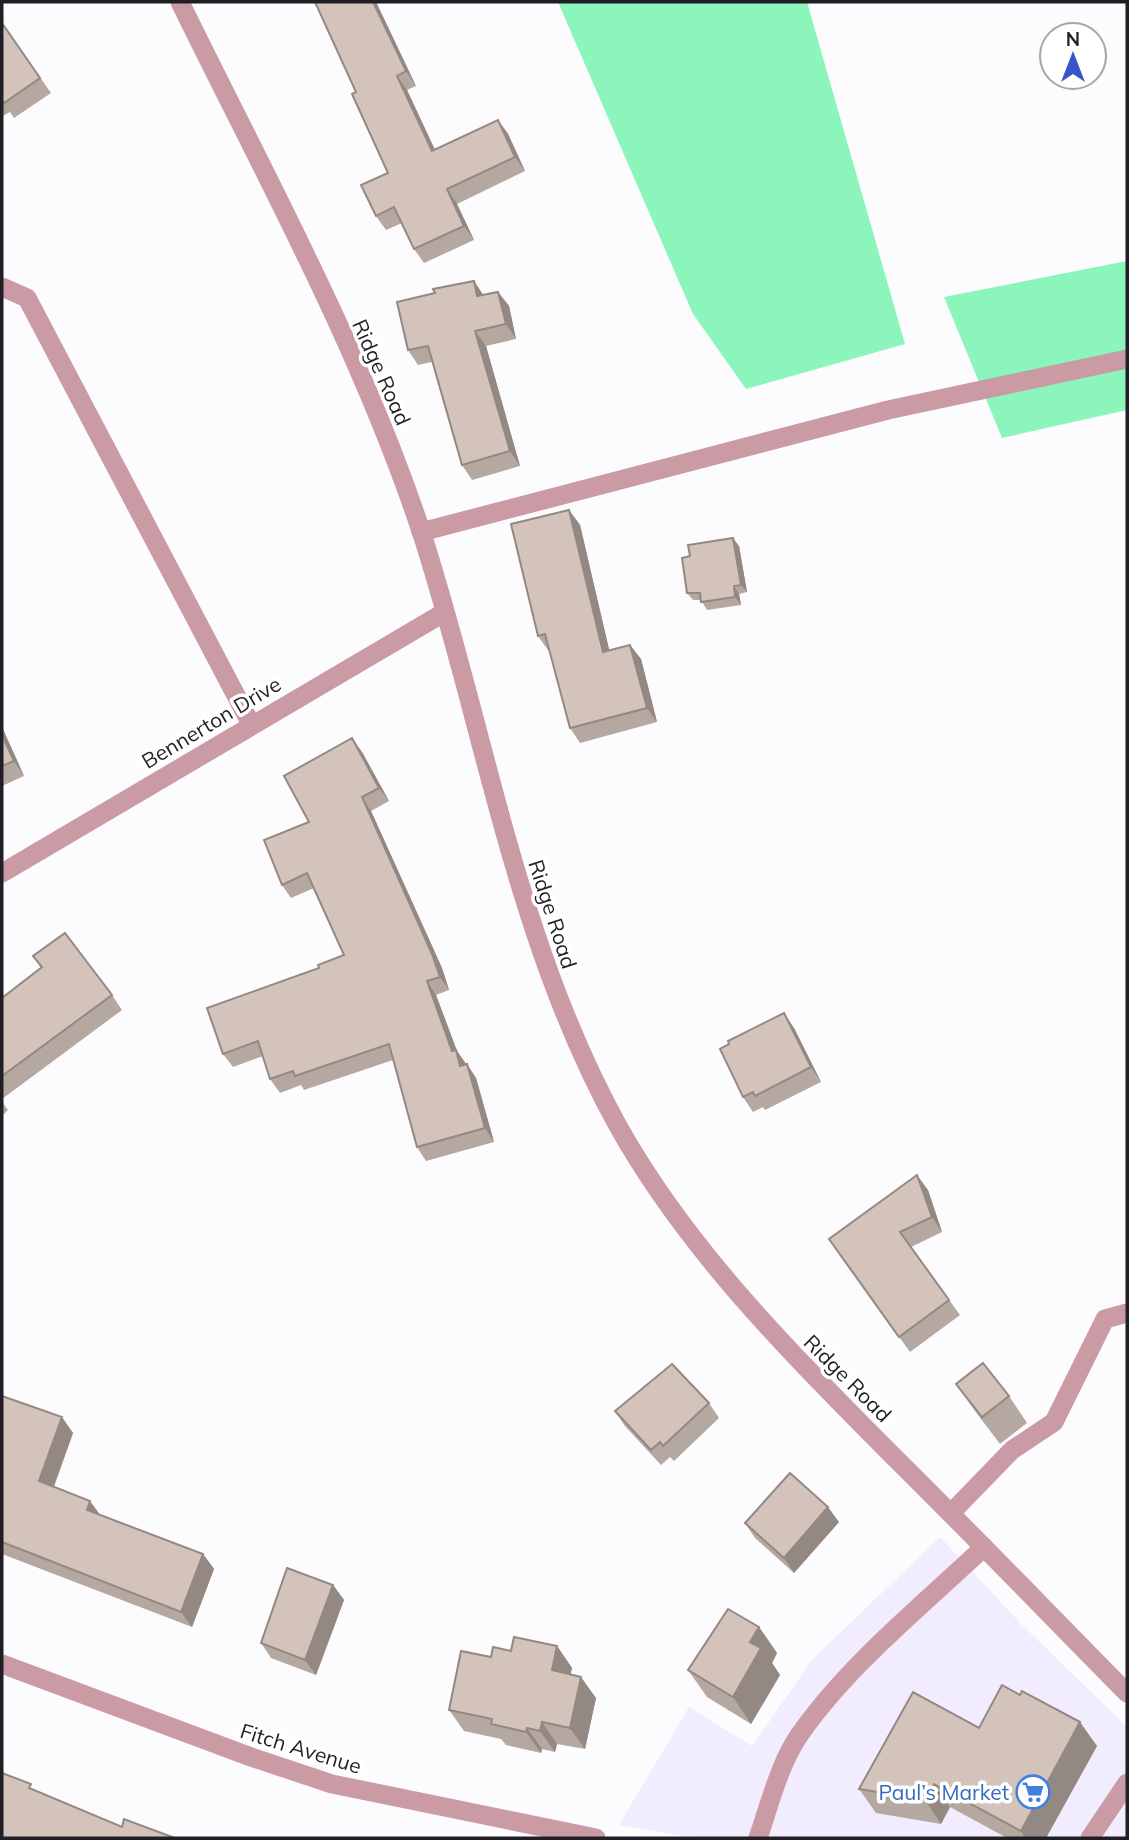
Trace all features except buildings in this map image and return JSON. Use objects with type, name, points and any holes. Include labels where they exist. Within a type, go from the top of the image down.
[{"type":"street","name":"Ridge Road","points":[[180,2],[368,392],[421,532],[513,866],[547,969],[571,1034],[619,1128],[663,1198],[728,1282],[797,1359],[1127,1693]]},
{"type":"street","points":[[2,287],[27,298],[251,724]]},
{"type":"street","points":[[421,532],[888,410],[1127,359]]},
{"type":"street","name":"Bennerton Drive","points":[[2,873],[445,612]]},
{"type":"street","points":[[951,1513],[1012,1450],[1054,1422],[1105,1320],[1127,1313]]},
{"type":"street","points":[[758,1838],[781,1772],[799,1735],[839,1686],[984,1547]]},
{"type":"street","name":"Fitch Avenue","points":[[2,1664],[251,1758],[332,1784],[596,1838]]},
{"type":"street","points":[[1090,1838],[1127,1783]]},
{"type":"shaded area","points":[[940,1537],[1020,1623],[1127,1727],[1127,1838],[696,1838],[619,1825],[689,1707],[752,1746],[813,1659]]},
{"type":"green space","points":[[558,2],[807,2],[905,344],[746,389],[693,314]]},
{"type":"green space","points":[[1127,261],[1127,410],[1002,438],[944,297]]},
{"type":"place","name":"Paul’s Market","points":[[1033,1792]]}]
